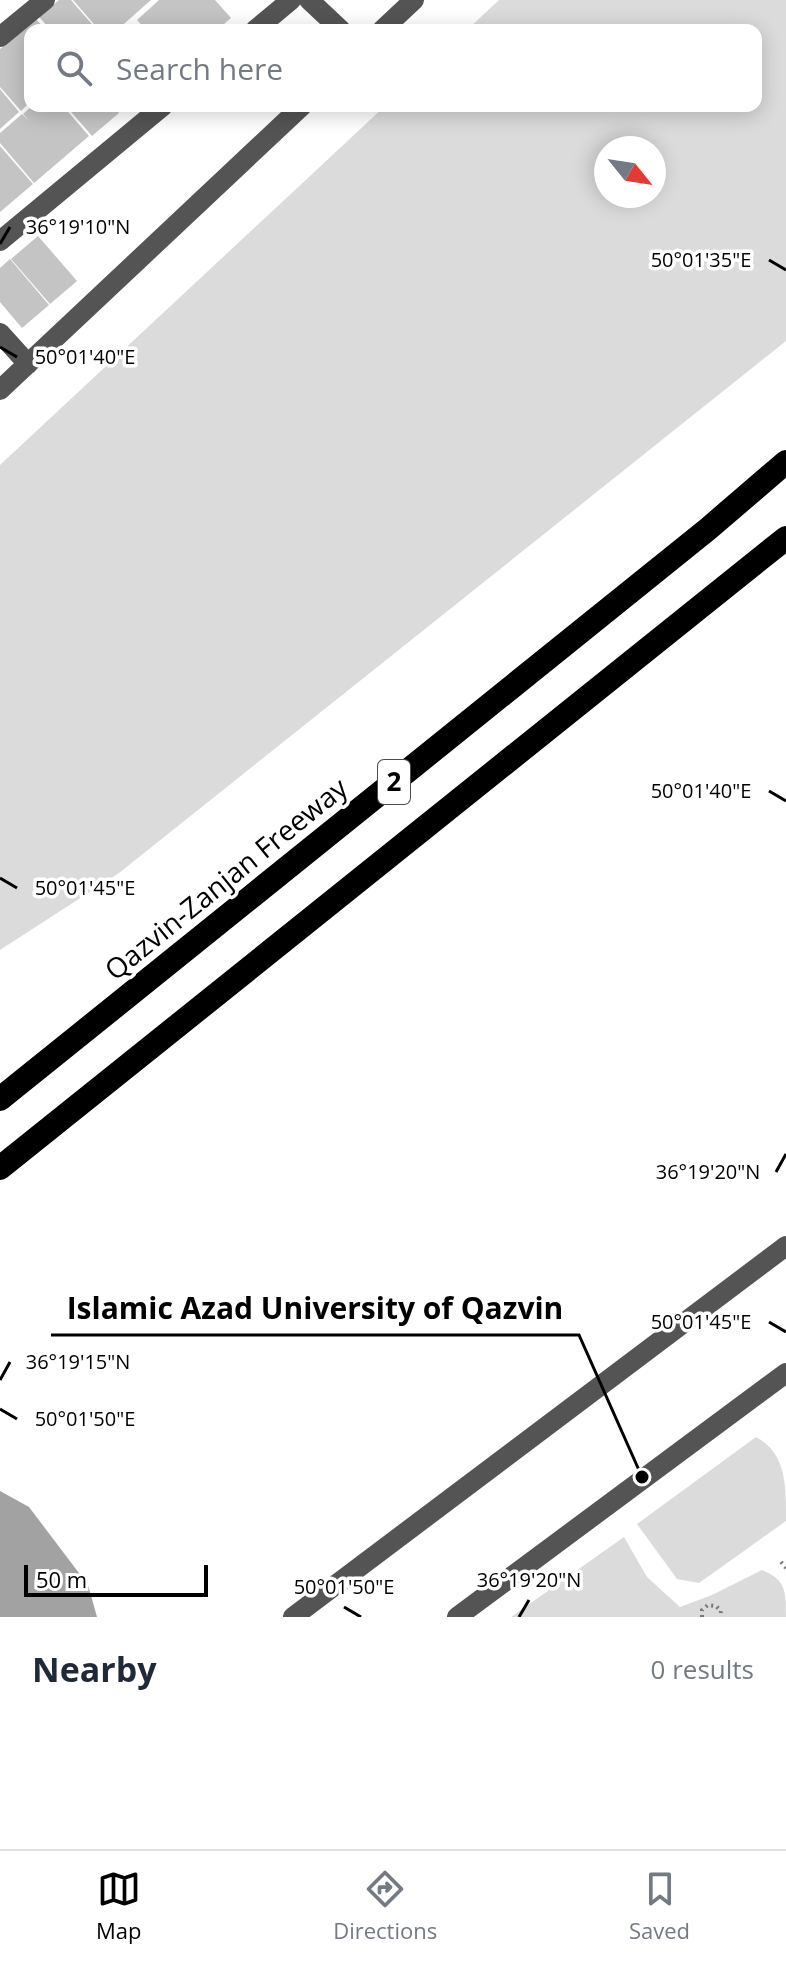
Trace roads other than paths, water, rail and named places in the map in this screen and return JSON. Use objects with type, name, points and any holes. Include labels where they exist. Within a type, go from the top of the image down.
[{"type":"highway","name":"Qazvin-Zanjan Freeway","points":[[0,1099],[708,529],[786,462]]},
{"type":"highway","name":"2","points":[[0,1168],[786,538]]},
{"type":"street","points":[[0,37],[45,0]]},
{"type":"street","points":[[262,24],[291,0]]},
{"type":"street","points":[[309,0],[335,24]]},
{"type":"street","points":[[388,24],[414,0]]},
{"type":"street","points":[[0,241],[156,112]]},
{"type":"street","points":[[0,390],[296,112]]},
{"type":"street","points":[[0,333],[28,364]]},
{"type":"street","points":[[293,1617],[786,1246]]},
{"type":"street","points":[[457,1617],[782,1384]]},
{"type":"place","name":"Islamic Azad University of Qazvin","points":[[642,1477]]}]
